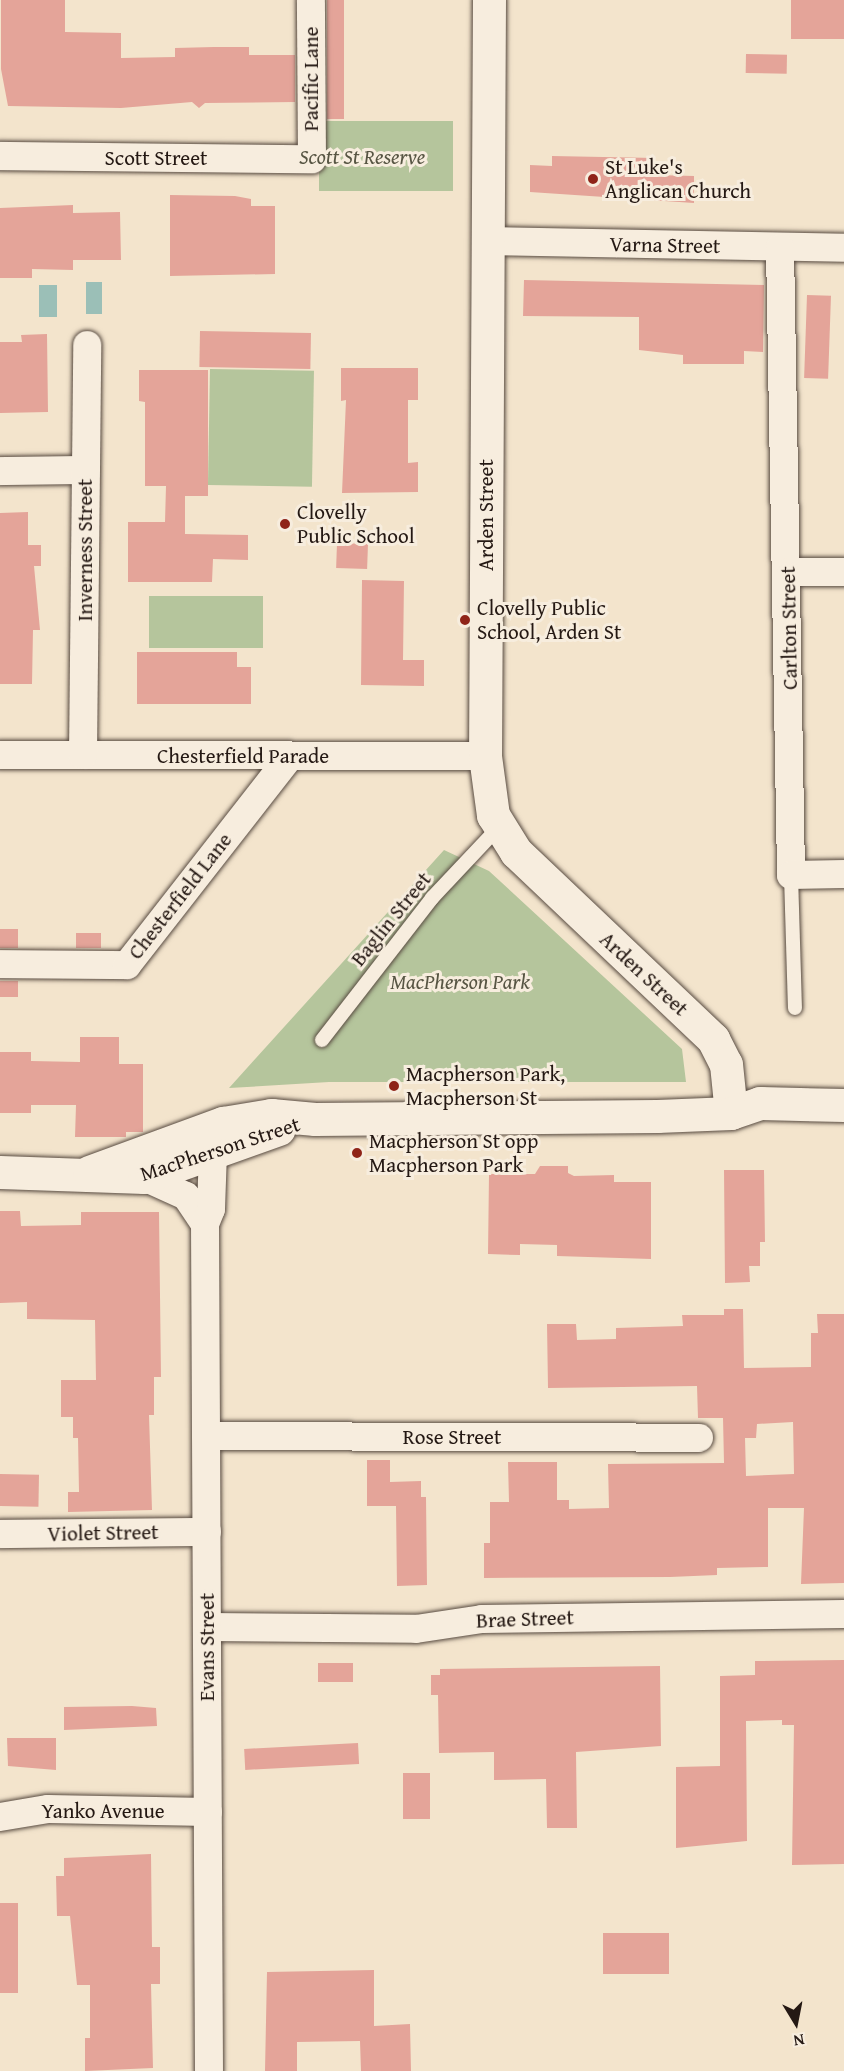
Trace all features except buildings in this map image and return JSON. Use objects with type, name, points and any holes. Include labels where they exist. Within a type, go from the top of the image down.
[{"type":"main road","name":"Arden Street","points":[[489,0],[485,756],[487,790],[498,828],[562,898],[712,1039],[726,1064],[731,1113]]},
{"type":"main road","name":"MacPherson Street","points":[[731,1113],[760,1103],[844,1105]]},
{"type":"main road","name":"MacPherson Street","points":[[89,1172],[105,1178],[144,1177],[254,1117],[315,1119],[731,1113],[758,1121],[844,1123]]},
{"type":"main road","name":"MacPherson Street","points":[[0,1172],[89,1172],[206,1142]]},
{"type":"street","name":"Pacific Lane","points":[[311,0],[312,159]]},
{"type":"street","name":"Scott Street","points":[[0,156],[312,159]]},
{"type":"street","name":"Varna Street","points":[[487,241],[844,248]]},
{"type":"street","name":"Carlton Street","points":[[780,248],[789,572],[791,875]]},
{"type":"street","name":"Inverness Street","points":[[84,755],[87,345]]},
{"type":"street","points":[[0,471],[86,470]]},
{"type":"street","points":[[789,572],[844,572]]},
{"type":"street","name":"Chesterfield Parade","points":[[0,755],[485,756]]},
{"type":"street","name":"Chesterfield Lane","points":[[0,964],[127,965],[290,756]]},
{"type":"street","points":[[791,875],[844,874]]},
{"type":"street","name":"Evans Street","points":[[206,1142],[211,1209],[205,1224],[209,2071]]},
{"type":"street","points":[[144,1177],[186,1196],[205,1224]]},
{"type":"street","name":"Rose Street","points":[[206,1436],[699,1438]]},
{"type":"street","name":"Violet Street","points":[[0,1534],[207,1532]]},
{"type":"street","name":"Brae Street","points":[[207,1627],[416,1629],[482,1619],[844,1614]]},
{"type":"street","name":"Yanko Avenue","points":[[0,1817],[48,1809],[208,1812]]},
{"type":"lane","name":"Baglin Street","points":[[322,1040],[432,898],[498,828]]},
{"type":"lane","name":"Carlton Street","points":[[791,875],[795,1008]]},
{"type":"green space","name":"Scott St Reserve","points":[[319,121],[453,121],[453,191],[319,191]]},
{"type":"green space","points":[[210,369],[314,371],[312,487],[208,485]]},
{"type":"green space","points":[[149,596],[263,596],[263,648],[149,648]]},
{"type":"green space","name":"MacPherson Park","points":[[444,850],[489,871],[682,1049],[686,1082],[329,1082],[229,1088]]},
{"type":"water","points":[[86,282],[102,282],[102,314],[86,314]]},
{"type":"water","points":[[39,285],[57,285],[57,317],[39,317]]},
{"type":"place","name":"St Luke's Anglican Church","points":[[593,179]]},
{"type":"place","name":"Clovelly Public School","points":[[285,524]]},
{"type":"place","name":"Clovelly Public School, Arden St","points":[[465,620]]},
{"type":"place","name":"Macpherson Park, Macpherson St","points":[[394,1086]]},
{"type":"place","name":"Macpherson St opp Macpherson Park","points":[[357,1153]]}]
